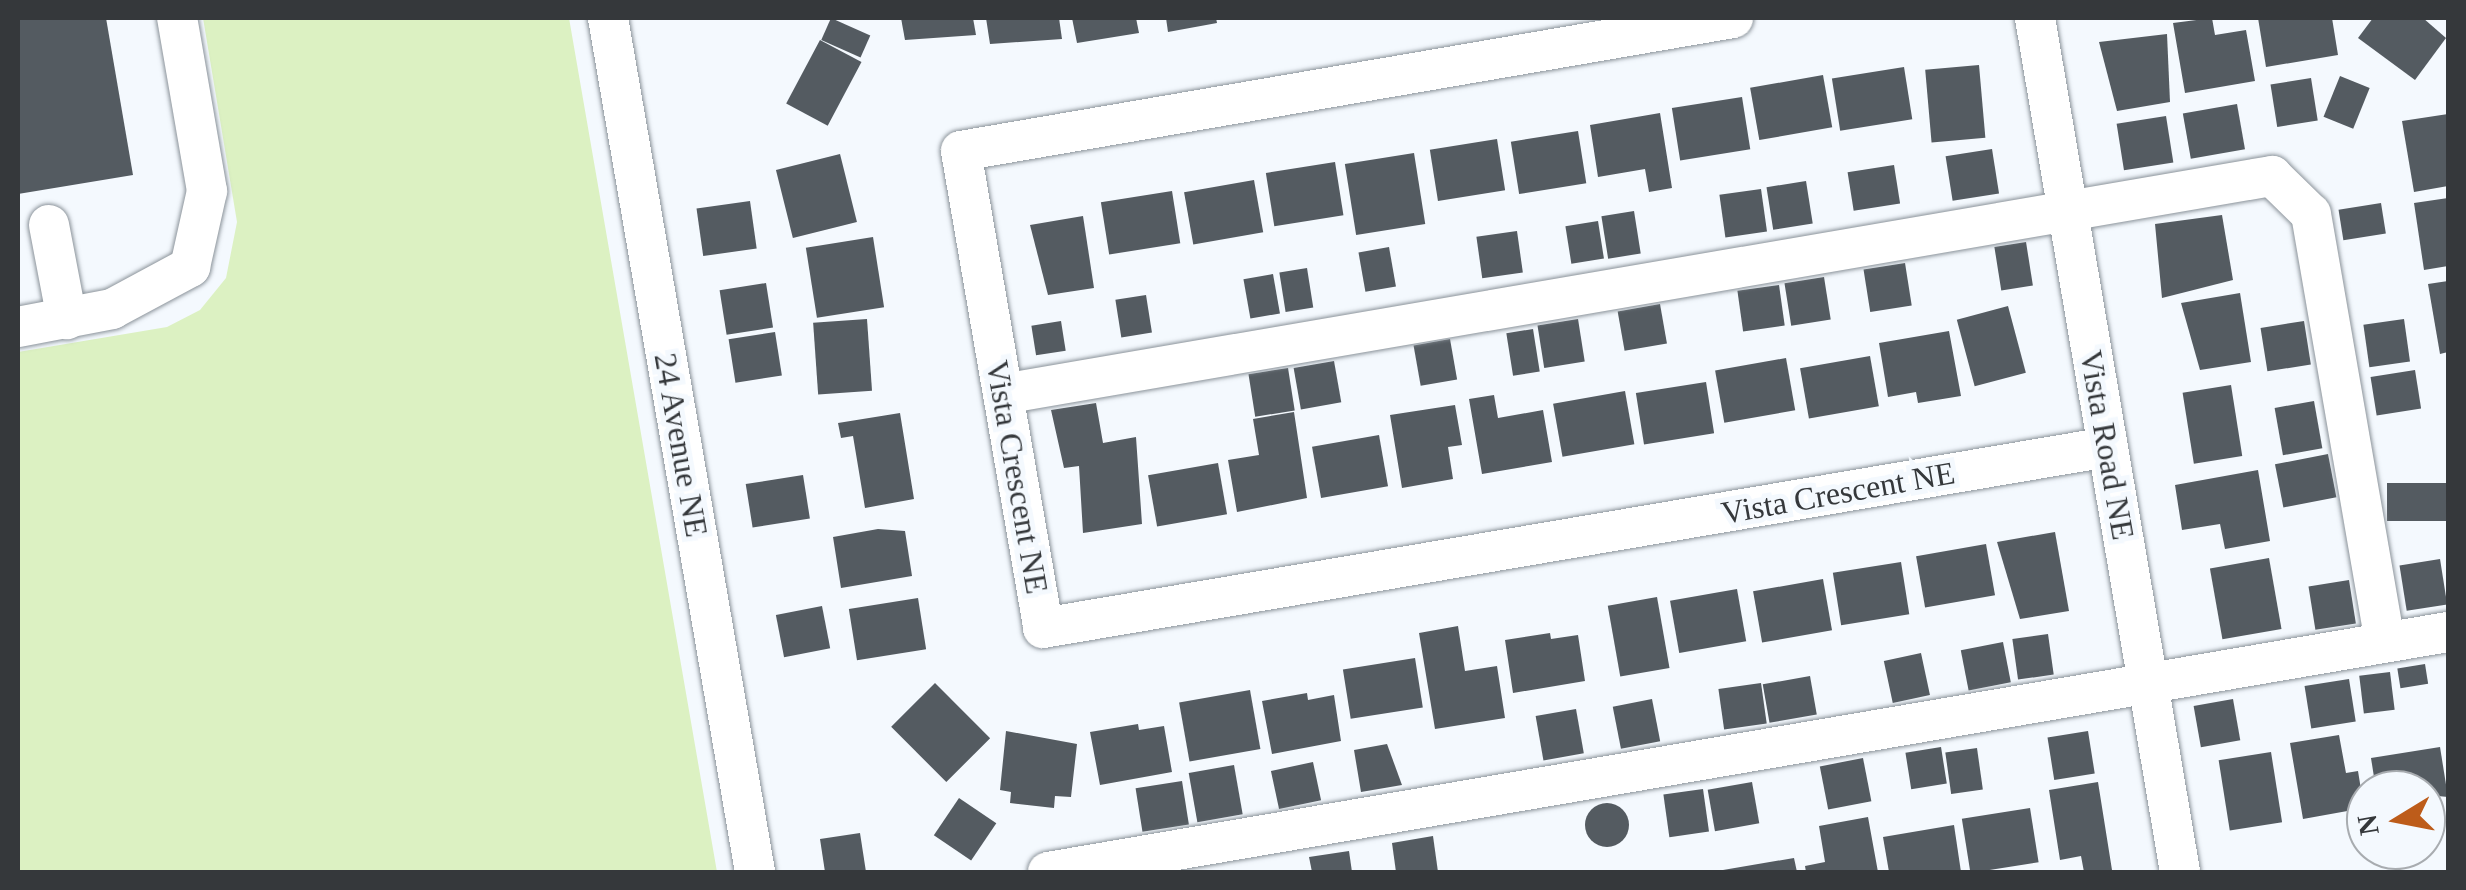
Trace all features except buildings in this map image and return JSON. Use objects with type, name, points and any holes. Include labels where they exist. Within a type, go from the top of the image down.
[{"type":"street","points":[[18,327],[112,309],[190,267],[207,191],[177,18]]},
{"type":"street","name":"24 Avenue NE","points":[[608,18],[755,872]]},
{"type":"street","name":"Vista Crescent NE","points":[[1733,18],[961,151],[1042,628],[2107,447]]},
{"type":"street","name":"Vista Road NE","points":[[2035,18],[2180,872]]},
{"type":"street","points":[[1003,394],[2250,176],[2272,176],[2302,199],[2385,642]]},
{"type":"street","points":[[49,225],[67,319]]},
{"type":"street","points":[[1048,872],[2148,687],[2448,632]]},
{"type":"green space","points":[[203,18],[569,18],[717,872],[18,872],[18,352],[167,327],[200,310],[226,278],[237,222]]}]
